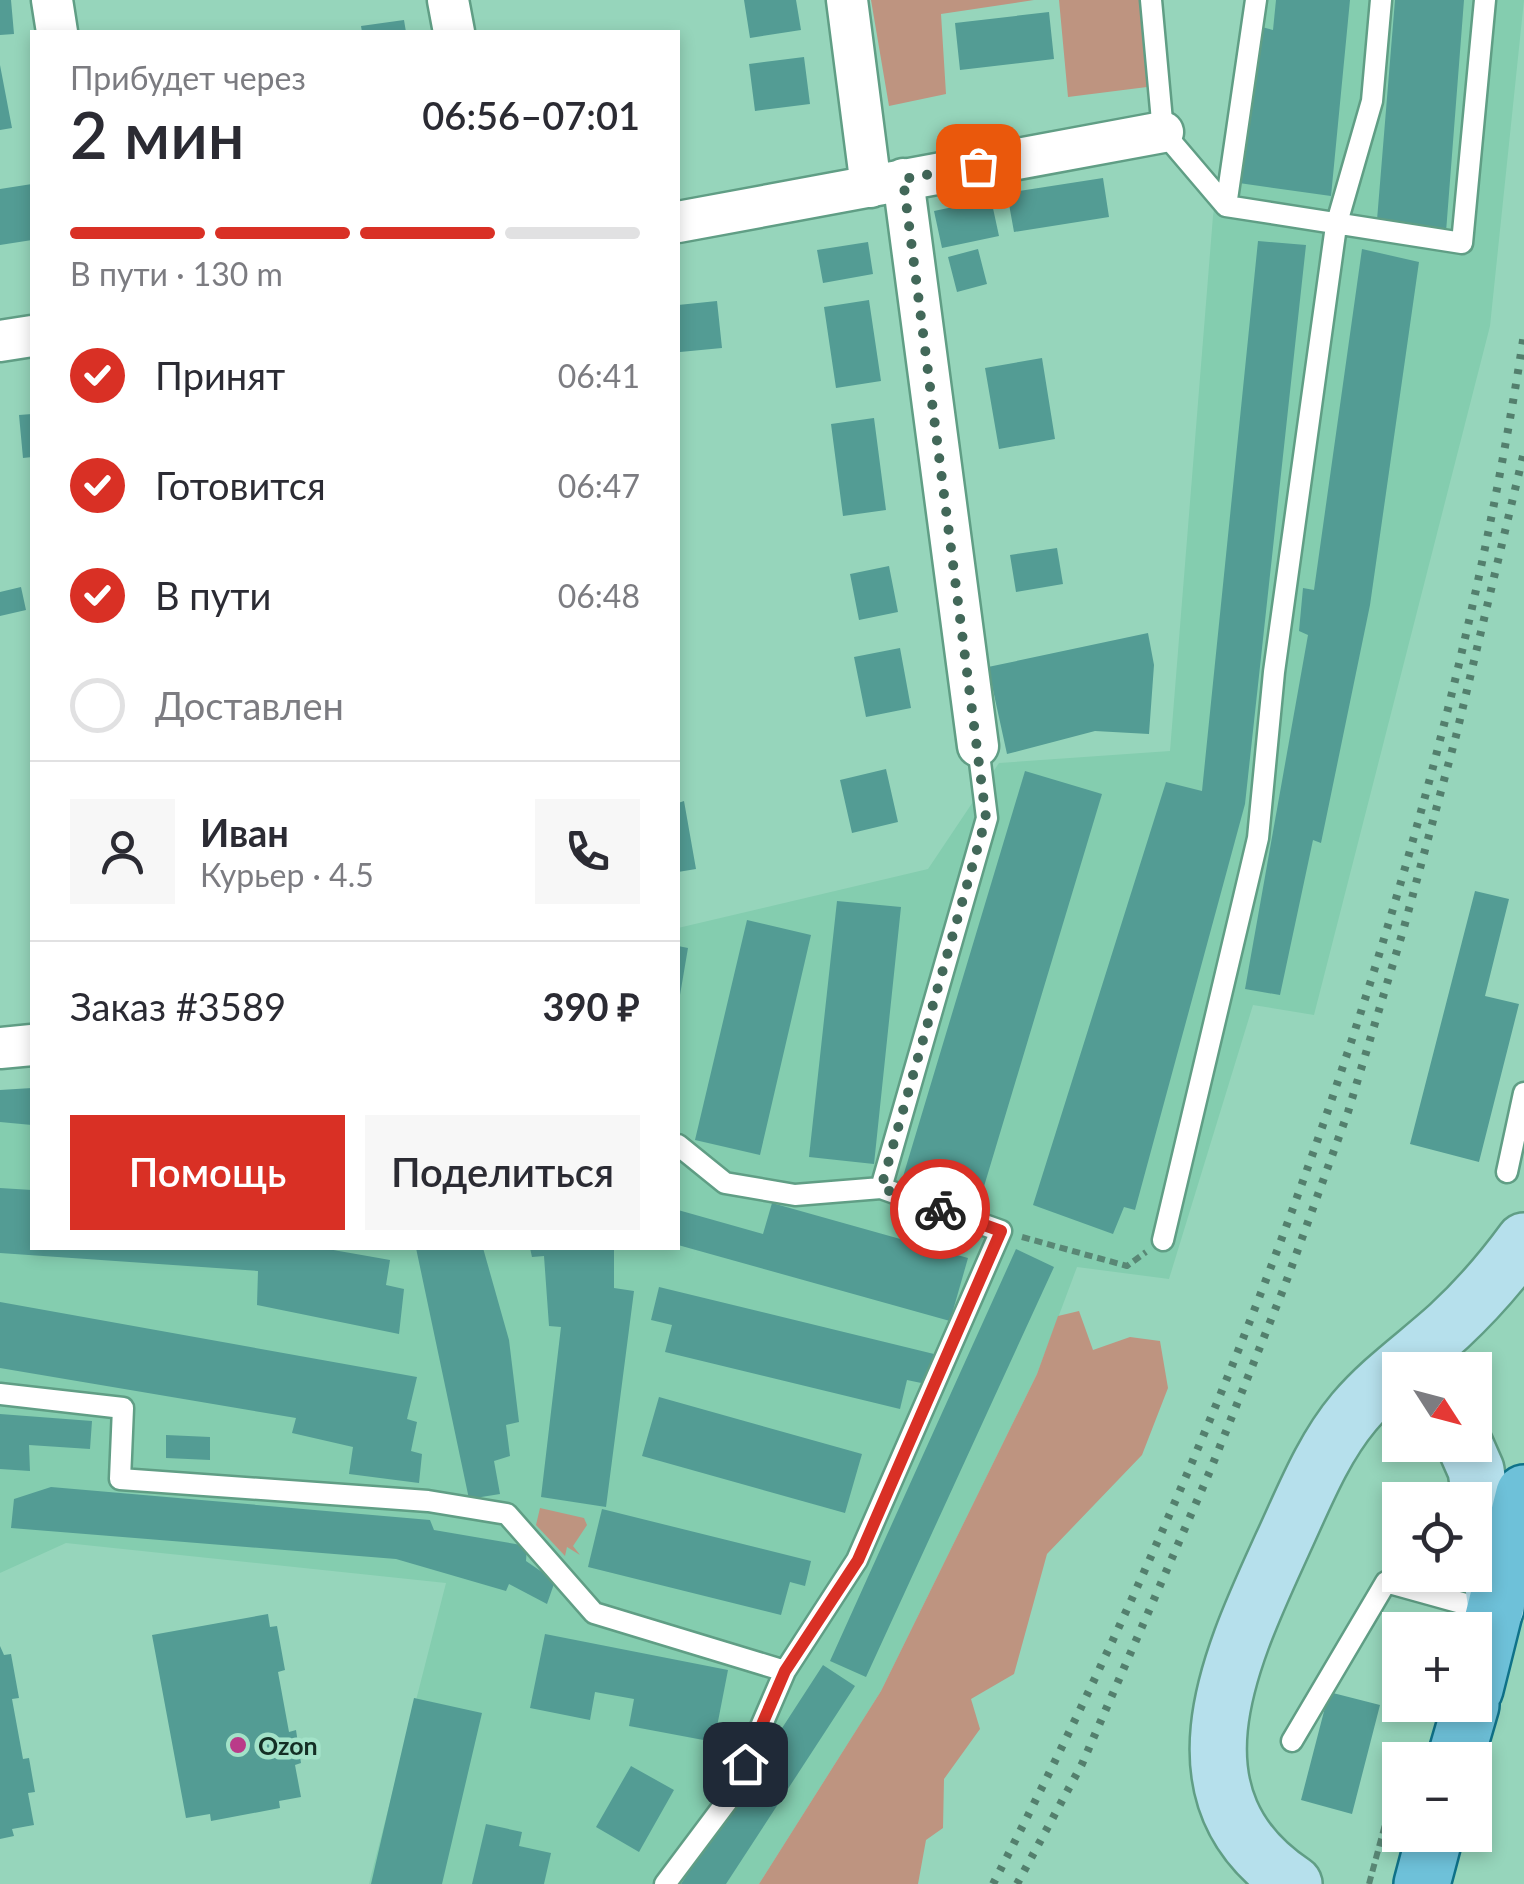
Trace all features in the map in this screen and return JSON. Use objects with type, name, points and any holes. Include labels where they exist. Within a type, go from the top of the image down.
[{"type":"main road","points":[[1294,1884],[1256,1854],[1234,1824],[1217,1750],[1219,1710],[1234,1657],[1300,1505],[1351,1415],[1378,1386],[1451,1325],[1496,1278],[1524,1241]]},
{"type":"main road","points":[[1300,1505],[1340,1448],[1364,1424],[1382,1415]]},
{"type":"main road","points":[[1473,1462],[1496,1612]]},
{"type":"main road","points":[[1492,1627],[1524,1494]]},
{"type":"main road","points":[[1524,1494],[1524,1512]]},
{"type":"main road","points":[[1422,1884],[1430,1852]]},
{"type":"street","points":[[52,0],[57,30]]},
{"type":"street","points":[[448,0],[454,30]]},
{"type":"street","points":[[847,0],[887,183],[978,746]]},
{"type":"street","points":[[680,222],[1163,132]]},
{"type":"street","points":[[0,341],[30,336]]},
{"type":"street","points":[[0,1048],[30,1045]]},
{"type":"lane","points":[[1151,0],[1163,132],[1226,206],[1462,243],[1485,0]]},
{"type":"lane","points":[[1226,206],[1256,0]]},
{"type":"lane","points":[[1163,1240],[1258,838],[1274,672],[1336,226],[1372,101],[1381,0]]},
{"type":"lane","points":[[881,1188],[986,818],[978,746]]},
{"type":"lane","points":[[1506,1172],[1524,1093]]},
{"type":"lane","points":[[665,1884],[731,1796],[785,1671],[858,1560],[1001,1231],[881,1188],[796,1195],[725,1182],[680,1147]]},
{"type":"lane","points":[[0,1394],[123,1408],[120,1480],[428,1501],[508,1514],[594,1612],[785,1671]]},
{"type":"lane","points":[[1292,1742],[1386,1582],[1496,1612]]},
{"type":"path","points":[[1001,1231],[1127,1266],[1163,1240]]},
{"type":"path","points":[[1369,1884],[1382,1836]]},
{"type":"shaded area","points":[[871,0],[1034,0],[941,14],[946,94],[889,106]]},
{"type":"shaded area","points":[[1059,0],[1157,0],[1147,87],[1068,97]]},
{"type":"shaded area","points":[[1246,0],[1524,0],[1490,326],[1314,1015],[1253,1005],[1169,1279],[1077,1267],[1037,1374],[881,1691],[759,1884],[369,1884],[446,1583],[66,1543],[0,1573],[0,1096],[30,1094],[30,1250],[680,1250],[680,928],[928,869],[999,763],[1170,751],[1213,216]]},
{"type":"shaded area","points":[[1079,1311],[1093,1350],[1130,1337],[1160,1341],[1168,1388],[1142,1455],[1047,1554],[1014,1674],[971,1699],[980,1729],[944,1779],[943,1828],[926,1840],[918,1884],[759,1884],[881,1691],[1037,1374],[1058,1316]]},
{"type":"shaded area","points":[[540,1508],[584,1518],[587,1525],[573,1546],[580,1555],[567,1547],[565,1556],[536,1525]]},
{"type":"building","points":[[0,0],[11,0],[14,34],[0,35]]},
{"type":"building","points":[[744,0],[796,0],[801,30],[750,38]]},
{"type":"building","points":[[1276,0],[1350,0],[1331,196],[1239,183],[1262,27],[1273,30]]},
{"type":"building","points":[[1395,0],[1464,0],[1446,232],[1377,220]]},
{"type":"building","points":[[1049,12],[1054,59],[960,70],[955,23]]},
{"type":"building","points":[[404,20],[406,30],[362,30],[361,26]]},
{"type":"building","points":[[804,57],[810,104],[755,111],[749,64]]},
{"type":"building","points":[[0,65],[12,128],[0,130]]},
{"type":"building","points":[[1103,178],[1109,217],[1014,232],[1007,193]]},
{"type":"building","points":[[30,184],[30,240],[0,245],[0,189]]},
{"type":"building","points":[[991,199],[999,236],[942,248],[934,211]]},
{"type":"building","points":[[1258,241],[1306,245],[1245,804],[1135,1210],[1124,1207],[1113,1234],[1033,1205],[1166,782],[1202,791]]},
{"type":"building","points":[[868,242],[873,274],[823,283],[817,250]]},
{"type":"building","points":[[978,249],[987,284],[957,292],[948,257]]},
{"type":"building","points":[[1362,249],[1419,262],[1370,605],[1321,843],[1313,840],[1280,995],[1245,989],[1308,635],[1299,631],[1303,588],[1314,590]]},
{"type":"building","points":[[869,300],[881,381],[836,388],[824,307]]},
{"type":"building","points":[[717,301],[722,348],[680,352],[680,305]]},
{"type":"building","points":[[1042,358],[1055,439],[999,449],[985,368]]},
{"type":"building","points":[[30,414],[30,457],[23,458],[19,415]]},
{"type":"building","points":[[874,418],[886,510],[843,516],[831,424]]},
{"type":"building","points":[[1057,548],[1063,584],[1016,592],[1010,555]]},
{"type":"building","points":[[889,566],[898,612],[859,620],[850,574]]},
{"type":"building","points":[[21,587],[26,610],[0,616],[0,592]]},
{"type":"building","points":[[1148,633],[1154,665],[1149,734],[1095,731],[1007,754],[988,667]]},
{"type":"building","points":[[900,648],[911,708],[866,717],[854,657]]},
{"type":"building","points":[[886,769],[898,822],[852,833],[840,780]]},
{"type":"building","points":[[1025,771],[1102,794],[979,1203],[902,1180]]},
{"type":"building","points":[[684,801],[696,869],[680,872],[680,802]]},
{"type":"building","points":[[1475,891],[1509,899],[1485,996],[1519,1004],[1479,1162],[1410,1144]]},
{"type":"building","points":[[837,901],[901,907],[874,1164],[809,1157]]},
{"type":"building","points":[[747,920],[811,935],[760,1155],[695,1140]]},
{"type":"building","points":[[680,946],[688,948],[680,995]]},
{"type":"building","points":[[30,1088],[30,1125],[0,1122],[0,1090]]},
{"type":"building","points":[[0,1188],[30,1190],[30,1250],[333,1250],[390,1260],[386,1285],[404,1289],[399,1334],[257,1305],[258,1271],[0,1253]]},
{"type":"building","points":[[772,1203],[968,1258],[950,1321],[680,1246],[680,1211],[763,1234]]},
{"type":"building","points":[[1016,1249],[1054,1267],[866,1677],[830,1661]]},
{"type":"building","points":[[416,1250],[484,1250],[509,1340],[519,1422],[506,1425],[510,1456],[494,1461],[500,1494],[469,1499]]},
{"type":"building","points":[[530,1250],[614,1250],[614,1288],[634,1291],[606,1507],[541,1497],[561,1327],[549,1326],[544,1256],[532,1257]]},
{"type":"building","points":[[659,1287],[934,1354],[926,1384],[907,1380],[900,1409],[665,1352],[672,1325],[651,1320]]},
{"type":"building","points":[[0,1302],[417,1377],[407,1419],[417,1422],[411,1451],[422,1454],[419,1483],[349,1474],[353,1447],[292,1433],[296,1418],[0,1368]]},
{"type":"building","points":[[659,1397],[862,1454],[845,1513],[642,1456]]},
{"type":"building","points":[[0,1414],[92,1421],[90,1449],[29,1445],[30,1471],[0,1469]]},
{"type":"building","points":[[166,1435],[210,1437],[210,1460],[166,1458]]},
{"type":"building","points":[[51,1487],[430,1520],[434,1530],[527,1546],[526,1561],[555,1581],[547,1604],[509,1584],[506,1591],[396,1559],[11,1528],[14,1499]]},
{"type":"building","points":[[602,1509],[811,1561],[805,1586],[790,1582],[781,1615],[588,1567]]},
{"type":"building","points":[[268,1614],[270,1627],[277,1626],[285,1670],[278,1672],[289,1732],[296,1730],[301,1763],[295,1765],[301,1797],[279,1801],[280,1808],[211,1821],[210,1814],[186,1818],[152,1635]]},
{"type":"building","points":[[545,1634],[728,1670],[714,1742],[629,1726],[634,1699],[595,1692],[590,1720],[530,1708]]},
{"type":"building","points":[[0,1646],[4,1655],[11,1654],[19,1698],[12,1699],[23,1759],[29,1758],[35,1792],[28,1793],[34,1825],[12,1829],[14,1836],[0,1839]]},
{"type":"building","points":[[823,1665],[855,1686],[726,1884],[681,1884]]},
{"type":"building","points":[[1329,1692],[1380,1705],[1352,1814],[1301,1800]]},
{"type":"building","points":[[414,1698],[482,1713],[442,1884],[371,1884]]},
{"type":"building","points":[[631,1766],[674,1790],[639,1852],[596,1827]]},
{"type":"building","points":[[486,1824],[522,1832],[519,1846],[551,1853],[544,1884],[472,1884]]},
{"type":"railway","points":[[993,1884],[1084,1701],[1170,1514],[1249,1323],[1321,1130],[1385,934],[1441,736],[1488,536],[1524,334]]},
{"type":"railway","points":[[1017,1884],[1082,1764],[1210,1471],[1285,1285],[1348,1112],[1456,736],[1524,452]]},
{"type":"way so far","points":[[940,1209],[881,1188],[986,818],[903,179],[978,166]]},
{"type":"place","name":"Ozon","points":[[238,1745]]},
{"type":"route","points":[[745,1764],[785,1671],[858,1560],[1001,1231],[940,1209]]}]
